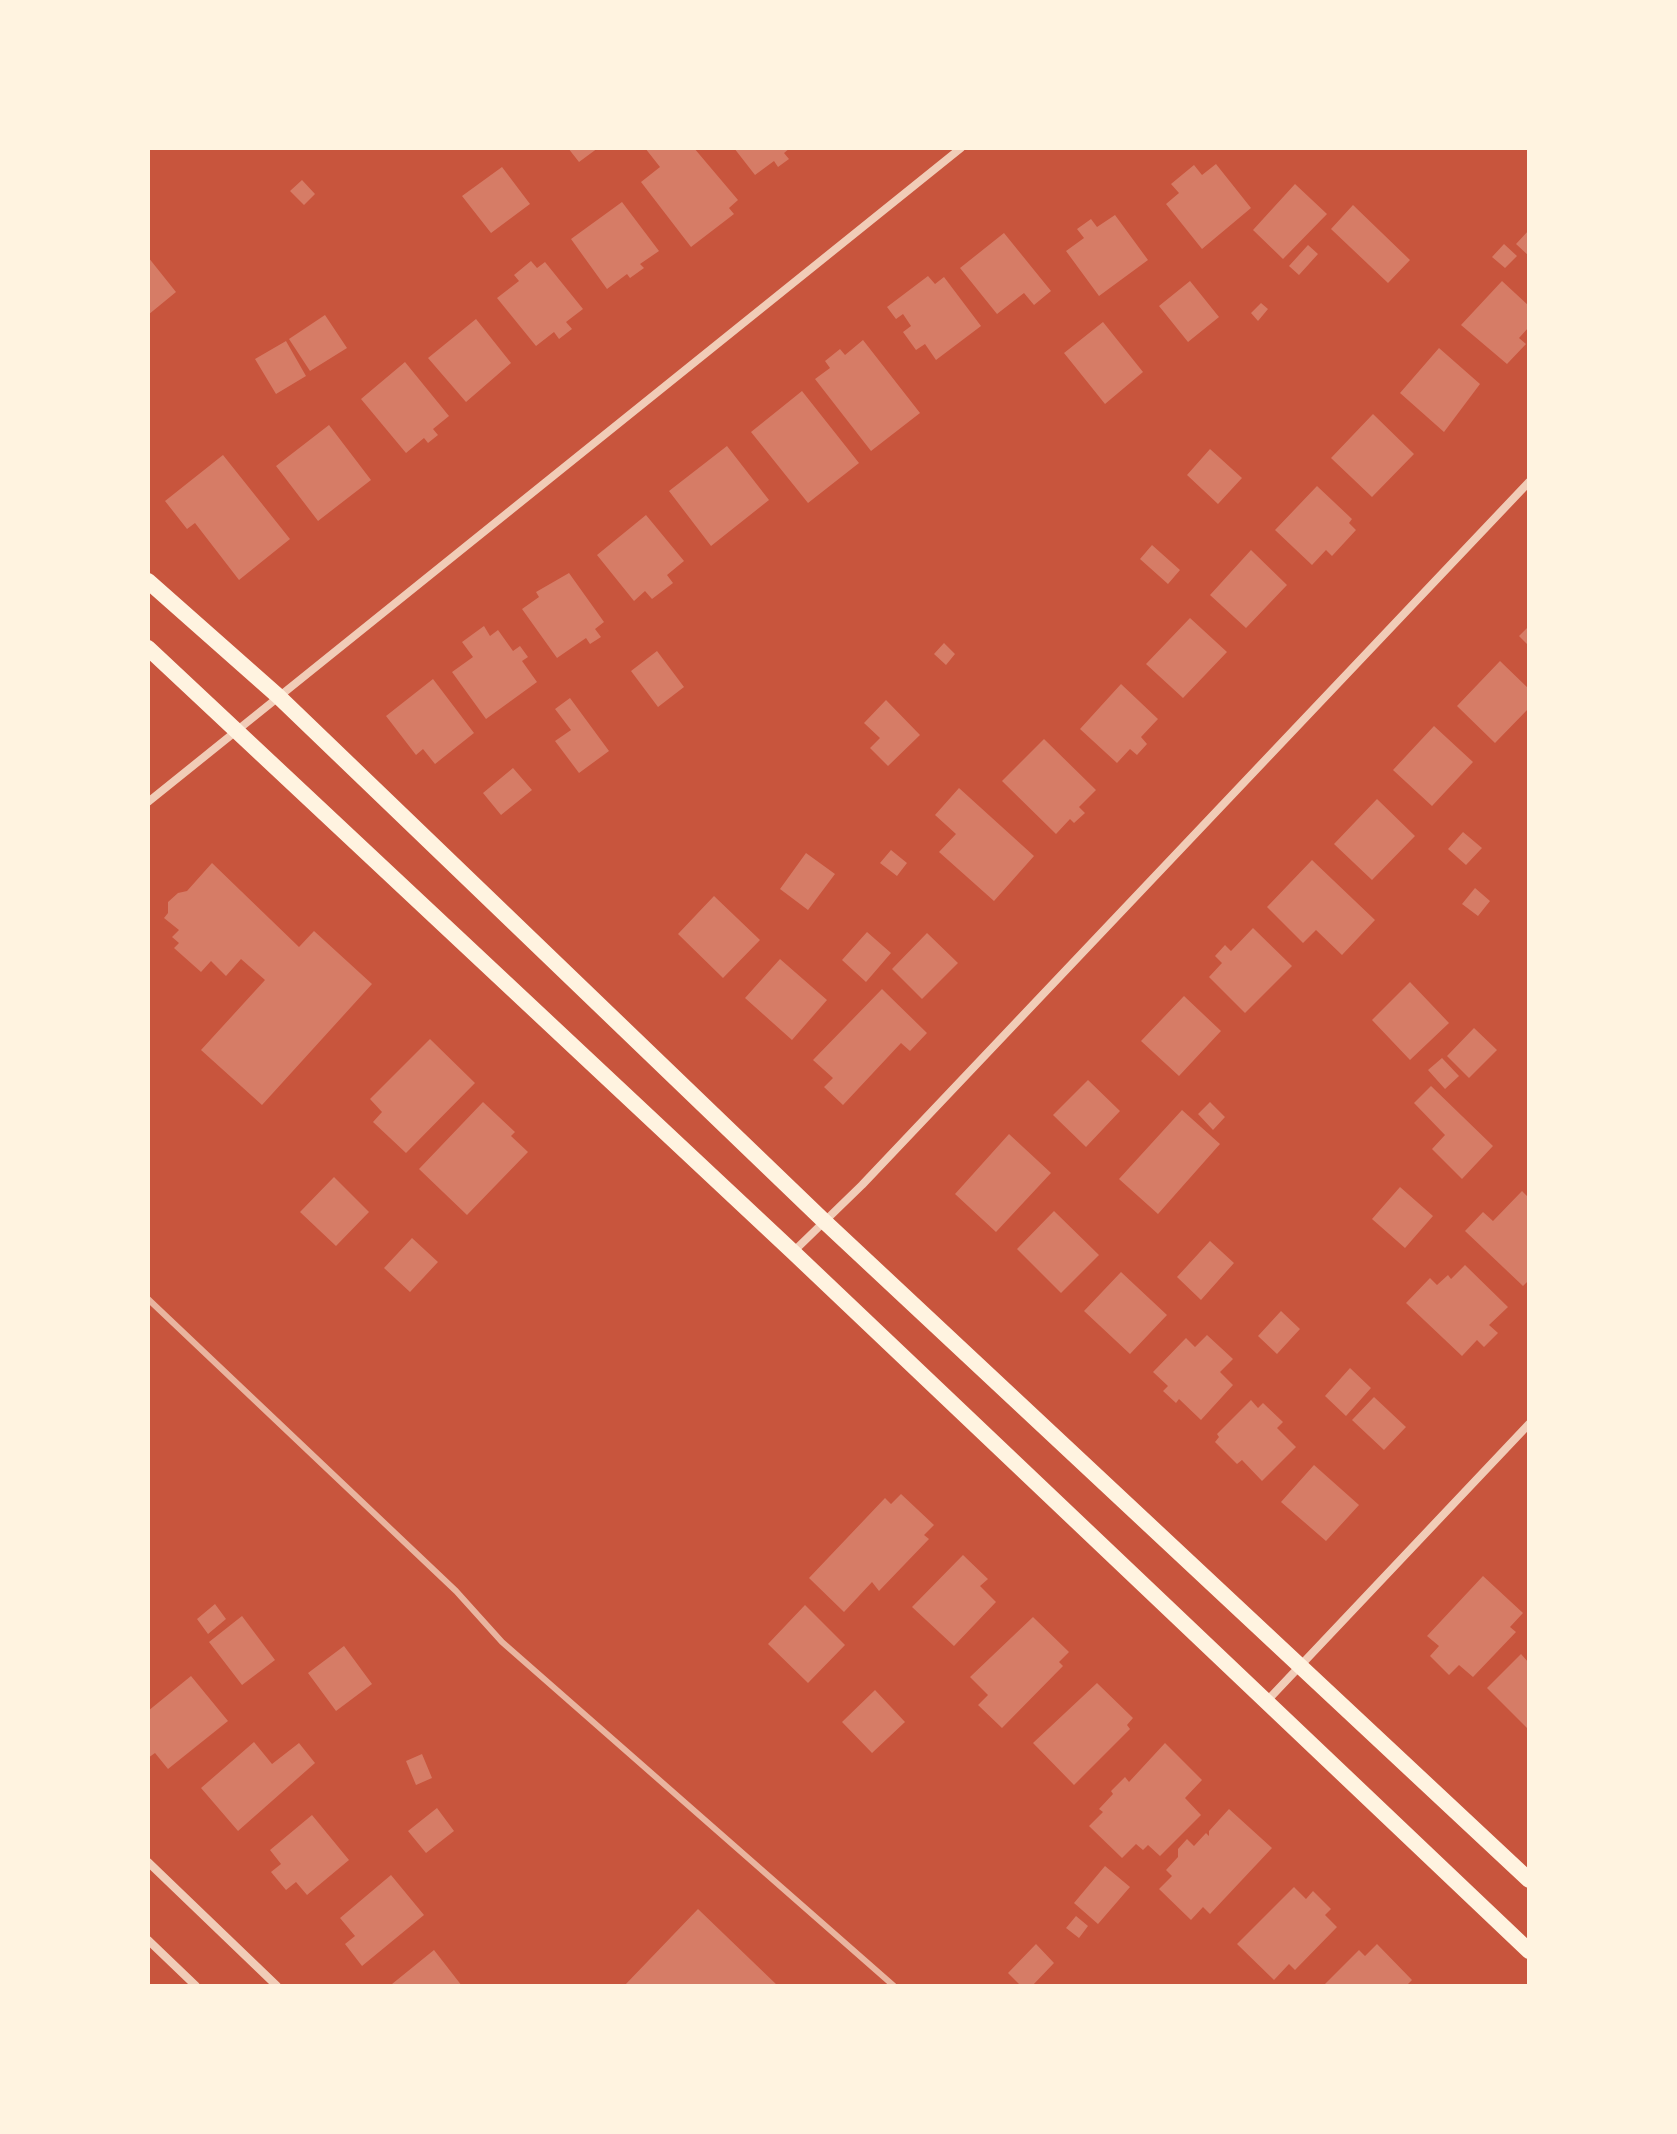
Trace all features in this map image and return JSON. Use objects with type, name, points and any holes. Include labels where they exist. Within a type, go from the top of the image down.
[{"type":"main road","points":[[148,581],[278,696],[825,1222],[1529,1880]]},
{"type":"main road","points":[[148,648],[793,1252],[1265,1704],[1529,1951]]},
{"type":"street","points":[[148,802],[961,148]]},
{"type":"street","points":[[793,1252],[825,1222],[1529,482]]},
{"type":"street","points":[[1265,1704],[1529,1424]]},
{"type":"street","points":[[148,1862],[277,1986]]},
{"type":"street","points":[[148,1940],[196,1986]]},
{"type":"building","points":[[568,148],[598,148],[579,162]]},
{"type":"building","points":[[645,148],[694,148],[738,200],[729,208],[734,214],[691,247],[641,182],[660,167]]},
{"type":"building","points":[[734,148],[790,148],[784,153],[789,159],[778,167],[774,161],[755,175]]},
{"type":"building","points":[[1216,164],[1251,208],[1202,249],[1166,204],[1179,193],[1171,184],[1194,165],[1202,175]]},
{"type":"building","points":[[502,167],[530,204],[491,233],[462,196]]},
{"type":"building","points":[[302,180],[315,194],[304,205],[290,191]]},
{"type":"building","points":[[1295,184],[1327,214],[1283,259],[1253,230]]},
{"type":"building","points":[[622,202],[659,251],[640,264],[644,268],[630,278],[627,274],[607,289],[571,239]]},
{"type":"building","points":[[1353,205],[1410,260],[1388,283],[1331,229]]},
{"type":"building","points":[[1115,215],[1148,260],[1099,296],[1066,251],[1084,238],[1077,229],[1091,219],[1097,227]]},
{"type":"building","points":[[1529,230],[1529,256],[1516,244]]},
{"type":"building","points":[[1004,233],[1051,291],[1034,305],[1024,293],[997,314],[960,268]]},
{"type":"building","points":[[1504,244],[1517,256],[1505,268],[1492,257]]},
{"type":"building","points":[[1308,245],[1318,254],[1299,275],[1289,266]]},
{"type":"building","points":[[148,257],[176,292],[148,315]]},
{"type":"building","points":[[531,261],[537,268],[545,262],[583,309],[566,322],[572,329],[559,339],[554,332],[536,346],[497,298],[519,281],[514,275]]},
{"type":"building","points":[[928,276],[935,284],[944,277],[981,326],[936,360],[925,344],[916,350],[903,332],[911,326],[903,314],[896,319],[887,307]]},
{"type":"building","points":[[1190,281],[1219,317],[1188,342],[1159,306]]},
{"type":"building","points":[[1502,281],[1529,306],[1529,327],[1519,338],[1526,344],[1507,364],[1461,325]]},
{"type":"building","points":[[1261,303],[1268,309],[1258,321],[1251,313]]},
{"type":"building","points":[[325,315],[347,348],[310,371],[289,339]]},
{"type":"building","points":[[476,319],[511,363],[466,402],[428,358]]},
{"type":"building","points":[[1103,322],[1143,372],[1105,404],[1064,353]]},
{"type":"building","points":[[863,340],[920,413],[871,451],[815,379],[830,368],[825,361],[840,349],[845,355]]},
{"type":"building","points":[[286,341],[306,376],[276,394],[255,359]]},
{"type":"building","points":[[1439,348],[1480,384],[1444,432],[1400,393]]},
{"type":"building","points":[[405,362],[449,416],[433,429],[438,435],[428,443],[424,438],[406,453],[361,399]]},
{"type":"building","points":[[802,391],[859,463],[808,503],[751,432]]},
{"type":"building","points":[[1373,414],[1414,454],[1372,497],[1331,458]]},
{"type":"building","points":[[329,425],[371,480],[318,521],[276,466]]},
{"type":"building","points":[[727,446],[769,500],[711,546],[669,491]]},
{"type":"building","points":[[1210,449],[1242,478],[1218,504],[1187,475]]},
{"type":"building","points":[[223,455],[290,539],[239,580],[195,523],[187,529],[165,501]]},
{"type":"building","points":[[1317,486],[1352,519],[1349,523],[1356,530],[1332,556],[1326,550],[1312,565],[1275,530]]},
{"type":"building","points":[[646,515],[684,561],[667,575],[673,583],[652,599],[645,591],[634,601],[597,555]]},
{"type":"building","points":[[1152,545],[1180,570],[1168,584],[1140,559]]},
{"type":"building","points":[[1251,550],[1287,585],[1246,628],[1210,595]]},
{"type":"building","points":[[569,573],[604,622],[595,629],[601,637],[590,644],[586,638],[557,658],[522,609],[539,597],[536,592]]},
{"type":"building","points":[[1190,618],[1227,652],[1183,698],[1146,664]]},
{"type":"building","points":[[484,626],[490,636],[498,630],[513,651],[520,646],[528,657],[522,661],[537,682],[486,719],[452,672],[473,657],[462,642]]},
{"type":"building","points":[[1529,626],[1529,646],[1519,636]]},
{"type":"building","points":[[944,643],[955,654],[946,665],[934,654]]},
{"type":"building","points":[[657,651],[684,687],[658,707],[631,671]]},
{"type":"building","points":[[1500,661],[1529,689],[1529,708],[1495,743],[1457,706]]},
{"type":"building","points":[[433,679],[474,733],[435,764],[423,749],[416,755],[386,716]]},
{"type":"building","points":[[1121,684],[1158,719],[1141,737],[1147,744],[1137,755],[1130,749],[1117,763],[1080,729]]},
{"type":"building","points":[[570,698],[609,751],[579,773],[555,741],[571,730],[555,709]]},
{"type":"building","points":[[886,700],[920,735],[888,766],[870,748],[880,738],[864,723]]},
{"type":"building","points":[[1434,726],[1473,762],[1432,806],[1393,770]]},
{"type":"building","points":[[1044,739],[1096,790],[1079,807],[1085,813],[1074,823],[1070,819],[1056,834],[1002,781]]},
{"type":"building","points":[[513,768],[532,790],[501,815],[483,793]]},
{"type":"building","points":[[959,788],[1034,856],[994,901],[939,852],[956,834],[935,815]]},
{"type":"building","points":[[1377,799],[1415,836],[1372,880],[1334,844]]},
{"type":"building","points":[[1463,832],[1482,848],[1466,865],[1448,849]]},
{"type":"building","points":[[891,850],[907,863],[897,876],[880,863]]},
{"type":"building","points":[[806,853],[835,874],[808,910],[780,889]]},
{"type":"building","points":[[1312,860],[1375,920],[1342,955],[1316,930],[1303,943],[1267,907]]},
{"type":"building","points":[[212,863],[299,947],[314,931],[372,984],[262,1105],[201,1050],[265,980],[241,959],[226,976],[211,961],[201,972],[174,948],[179,943],[172,937],[179,930],[164,918],[168,913],[168,902],[178,893],[187,891]]},
{"type":"building","points":[[1475,888],[1490,901],[1478,916],[1462,904]]},
{"type":"building","points":[[714,896],[760,940],[723,978],[678,934]]},
{"type":"building","points":[[1253,928],[1292,966],[1245,1013],[1209,977],[1222,963],[1215,956],[1225,945],[1231,951]]},
{"type":"building","points":[[867,932],[891,953],[866,982],[842,960]]},
{"type":"building","points":[[927,933],[958,963],[922,999],[892,969]]},
{"type":"building","points":[[780,959],[827,1000],[792,1040],[745,998]]},
{"type":"building","points":[[1410,982],[1449,1023],[1410,1060],[1372,1020]]},
{"type":"building","points":[[882,989],[927,1033],[910,1051],[901,1043],[843,1105],[824,1087],[833,1078],[813,1060]]},
{"type":"building","points":[[1184,996],[1221,1031],[1179,1076],[1141,1041]]},
{"type":"building","points":[[1474,1028],[1497,1050],[1469,1078],[1447,1056]]},
{"type":"building","points":[[430,1039],[475,1083],[406,1153],[373,1122],[382,1112],[370,1099]]},
{"type":"building","points":[[1442,1058],[1459,1076],[1445,1089],[1428,1070]]},
{"type":"building","points":[[1088,1080],[1120,1111],[1086,1147],[1053,1115]]},
{"type":"building","points":[[1431,1086],[1493,1146],[1462,1179],[1432,1149],[1445,1135],[1414,1103]]},
{"type":"building","points":[[483,1102],[515,1132],[511,1136],[528,1152],[467,1215],[419,1169]]},
{"type":"building","points":[[1210,1102],[1225,1117],[1213,1130],[1198,1114]]},
{"type":"building","points":[[1182,1110],[1220,1144],[1158,1214],[1119,1179]]},
{"type":"building","points":[[1009,1134],[1051,1173],[996,1232],[955,1194]]},
{"type":"building","points":[[334,1177],[369,1212],[336,1246],[300,1212]]},
{"type":"building","points":[[1400,1187],[1433,1216],[1405,1248],[1372,1219]]},
{"type":"building","points":[[1522,1191],[1529,1198],[1529,1280],[1523,1286],[1465,1231],[1483,1212],[1493,1221]]},
{"type":"building","points":[[1054,1211],[1099,1255],[1061,1293],[1017,1249]]},
{"type":"building","points":[[412,1238],[438,1262],[410,1292],[384,1268]]},
{"type":"building","points":[[1210,1241],[1234,1263],[1201,1300],[1177,1277]]},
{"type":"building","points":[[1465,1265],[1508,1307],[1489,1325],[1498,1333],[1484,1347],[1477,1340],[1462,1356],[1406,1303],[1430,1278],[1437,1285],[1448,1275],[1451,1279]]},
{"type":"building","points":[[1121,1272],[1167,1315],[1130,1354],[1084,1311]]},
{"type":"building","points":[[1281,1311],[1300,1329],[1277,1354],[1258,1336]]},
{"type":"building","points":[[1207,1335],[1233,1359],[1220,1372],[1233,1385],[1201,1420],[1179,1399],[1176,1403],[1163,1391],[1168,1386],[1153,1372],[1186,1338],[1195,1347]]},
{"type":"building","points":[[1350,1368],[1371,1388],[1346,1416],[1325,1396]]},
{"type":"building","points":[[1374,1397],[1406,1427],[1384,1450],[1352,1420]]},
{"type":"building","points":[[1251,1400],[1258,1408],[1263,1403],[1283,1422],[1277,1428],[1296,1447],[1262,1481],[1242,1460],[1237,1464],[1215,1442],[1219,1437],[1217,1434]]},
{"type":"building","points":[[1314,1465],[1359,1505],[1326,1541],[1281,1502]]},
{"type":"building","points":[[901,1494],[934,1525],[924,1535],[929,1539],[879,1591],[872,1582],[844,1612],[809,1578],[885,1498],[891,1504]]},
{"type":"building","points":[[963,1555],[988,1579],[980,1586],[996,1602],[954,1646],[912,1607]]},
{"type":"building","points":[[1483,1576],[1523,1613],[1510,1627],[1516,1632],[1473,1677],[1459,1665],[1449,1675],[1430,1656],[1439,1646],[1427,1636]]},
{"type":"building","points":[[215,1604],[226,1619],[208,1634],[197,1619]]},
{"type":"building","points":[[805,1605],[845,1645],[808,1683],[768,1644]]},
{"type":"building","points":[[242,1616],[275,1660],[242,1685],[209,1642]]},
{"type":"building","points":[[1033,1617],[1069,1652],[1059,1662],[1063,1666],[1002,1728],[978,1705],[988,1695],[970,1677]]},
{"type":"building","points":[[344,1646],[372,1684],[336,1711],[308,1673]]},
{"type":"building","points":[[1521,1654],[1529,1663],[1529,1730],[1487,1688]]},
{"type":"building","points":[[191,1676],[228,1721],[168,1769],[155,1753],[148,1758],[148,1711]]},
{"type":"building","points":[[1097,1683],[1133,1718],[1127,1725],[1130,1729],[1074,1785],[1033,1743]]},
{"type":"building","points":[[875,1690],[905,1722],[872,1753],[842,1722]]},
{"type":"building","points":[[254,1742],[272,1764],[299,1743],[315,1763],[238,1831],[201,1788]]},
{"type":"building","points":[[1165,1743],[1202,1780],[1185,1798],[1201,1815],[1160,1856],[1148,1845],[1143,1850],[1136,1844],[1122,1858],[1089,1826],[1103,1812],[1099,1809],[1113,1794],[1111,1791],[1125,1777],[1129,1782]]},
{"type":"building","points":[[422,1754],[432,1778],[416,1785],[406,1761]]},
{"type":"building","points":[[437,1808],[454,1831],[426,1853],[408,1831]]},
{"type":"building","points":[[1229,1809],[1272,1848],[1210,1914],[1203,1907],[1191,1920],[1159,1889],[1172,1876],[1166,1870],[1178,1857],[1178,1849],[1187,1839],[1194,1846],[1206,1833],[1209,1836],[1209,1831]]},
{"type":"building","points":[[312,1815],[349,1860],[307,1895],[296,1882],[286,1890],[271,1872],[281,1864],[270,1850]]},
{"type":"building","points":[[1105,1866],[1130,1887],[1098,1924],[1074,1903]]},
{"type":"building","points":[[391,1875],[424,1915],[362,1966],[345,1944],[355,1936],[340,1918]]},
{"type":"building","points":[[1294,1887],[1306,1899],[1313,1891],[1331,1909],[1325,1915],[1337,1927],[1295,1970],[1289,1964],[1274,1980],[1237,1944]]},
{"type":"building","points":[[698,1909],[778,1986],[624,1986]]},
{"type":"building","points":[[1076,1916],[1088,1926],[1079,1938],[1066,1928]]},
{"type":"building","points":[[1036,1944],[1054,1963],[1032,1986],[1021,1986],[1008,1973]]},
{"type":"building","points":[[1377,1944],[1412,1980],[1406,1986],[1323,1986],[1359,1950],[1365,1956]]},
{"type":"building","points":[[434,1950],[462,1986],[393,1986],[392,1984]]},
{"type":"railway","points":[[148,1299],[456,1591],[502,1642],[894,1986]]}]
